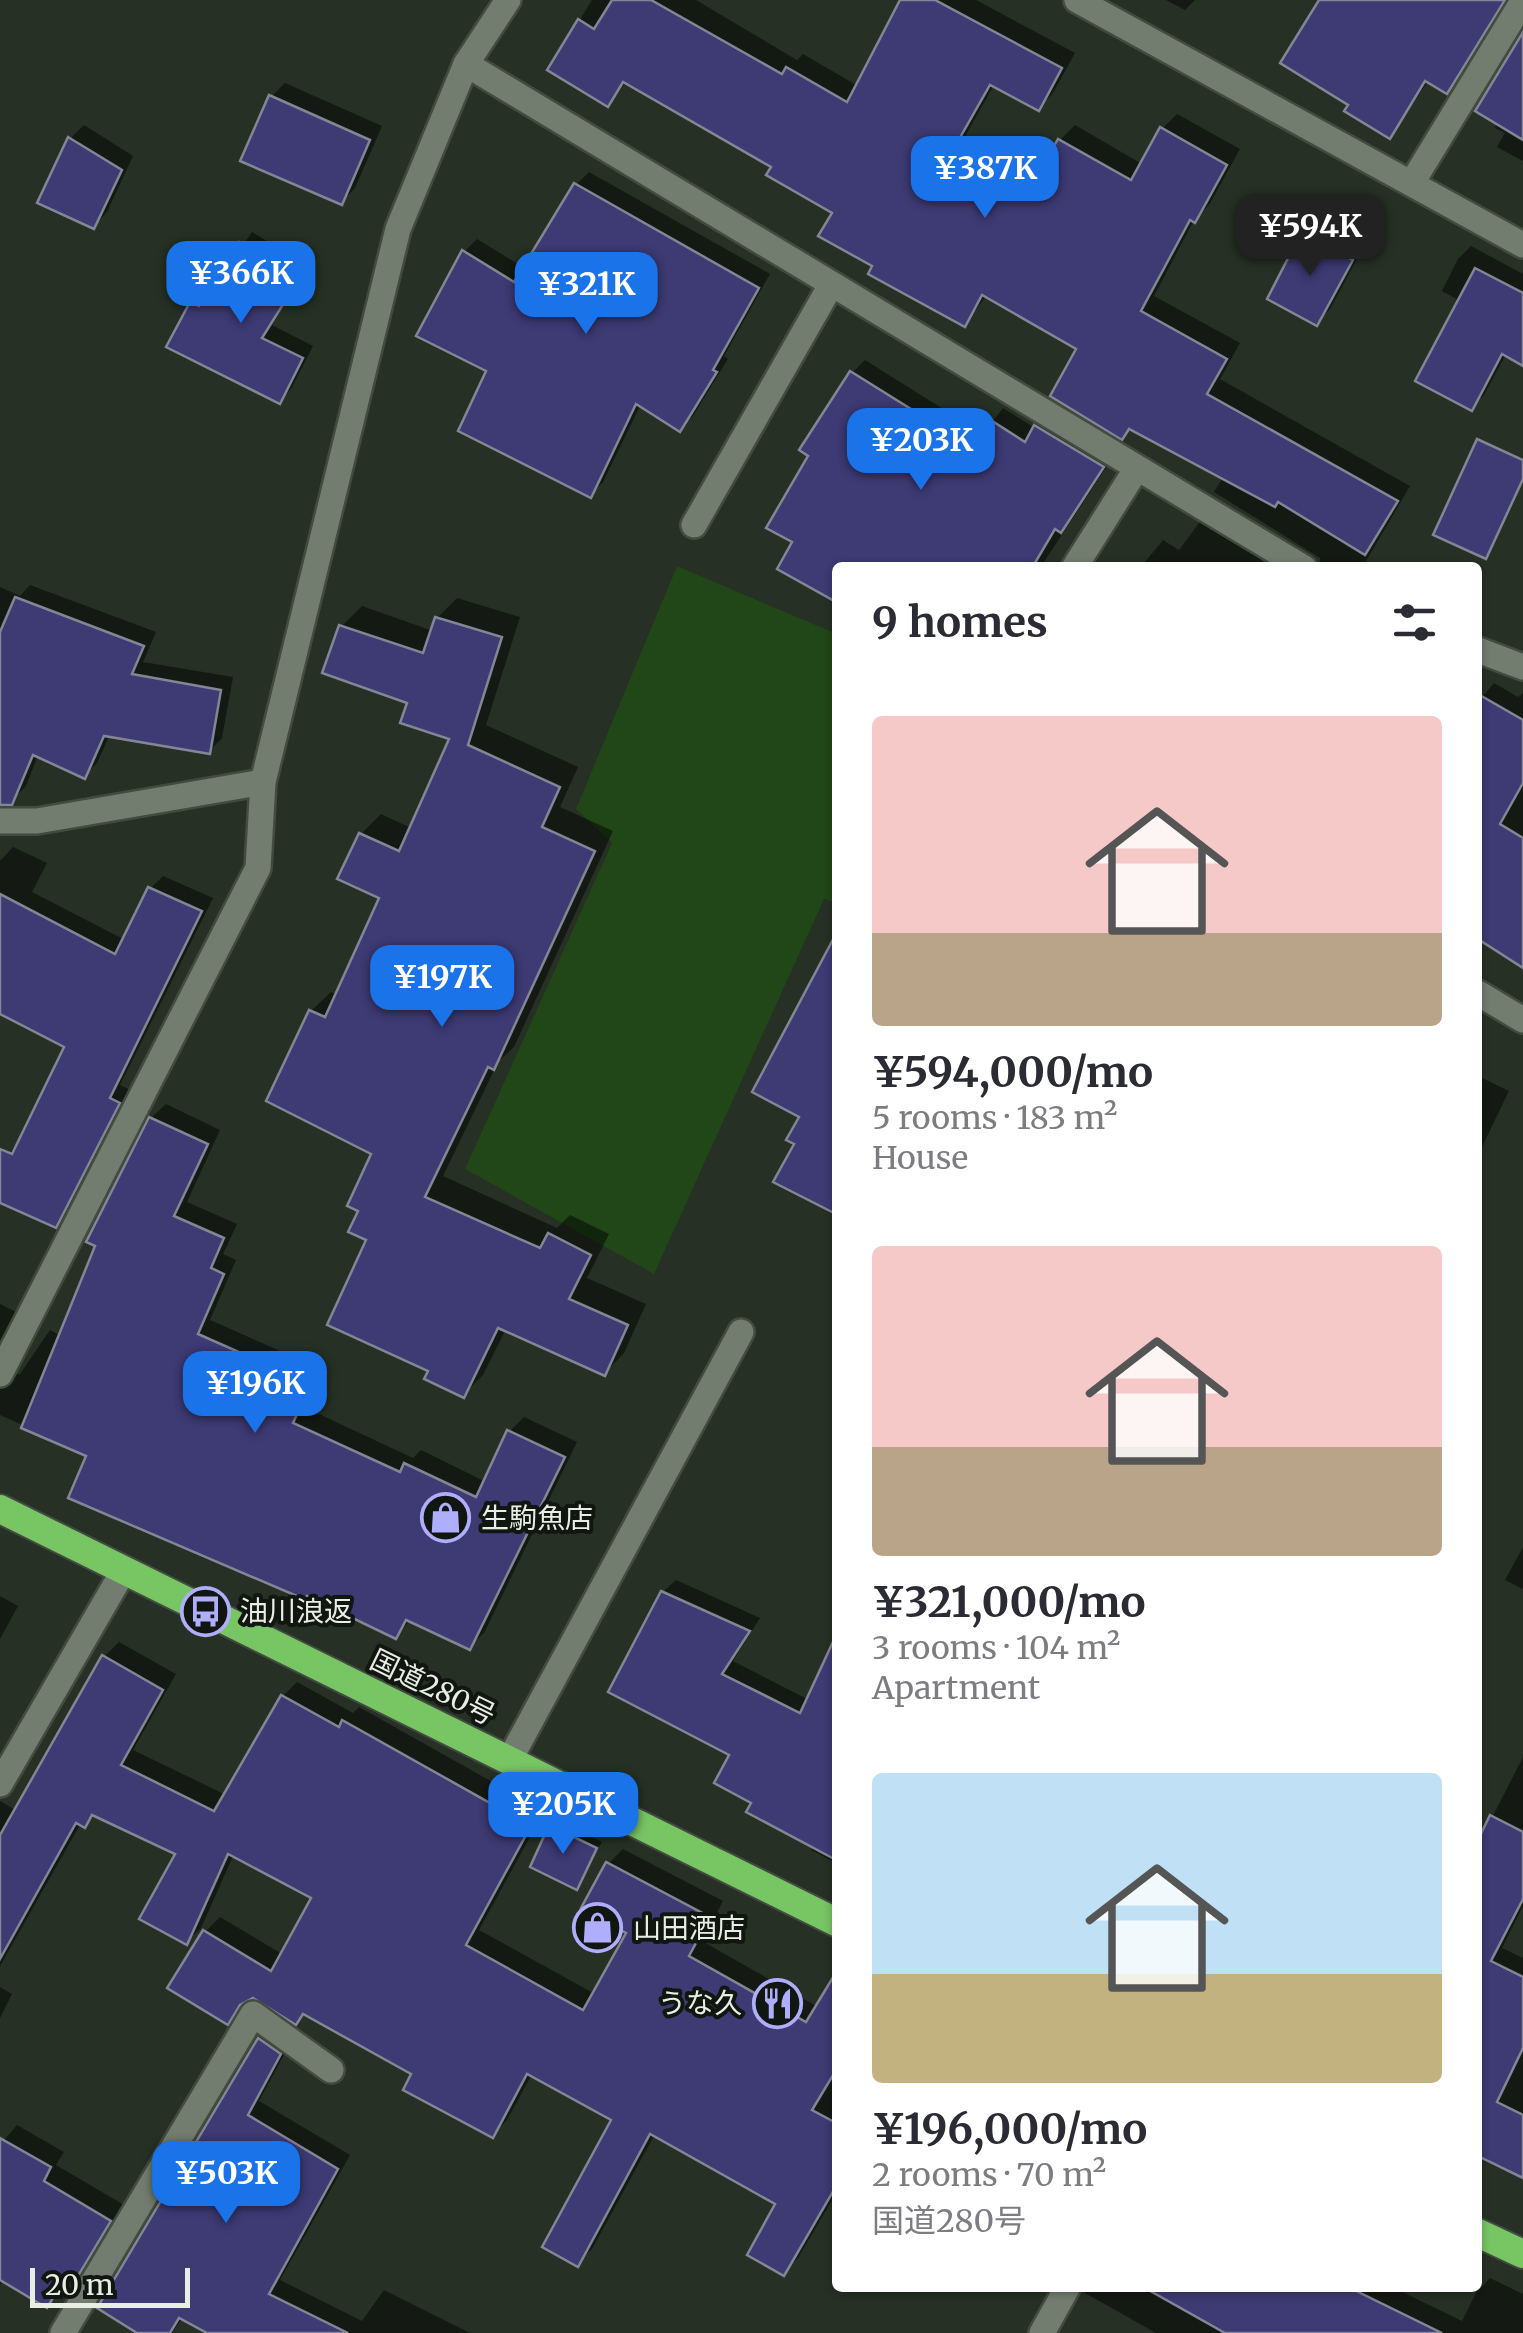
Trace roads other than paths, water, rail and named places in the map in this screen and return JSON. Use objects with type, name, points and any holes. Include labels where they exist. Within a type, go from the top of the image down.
[{"type":"highway","name":"国道280号","points":[[0,1509],[832,1921]]},
{"type":"highway","points":[[1482,2235],[1523,2254]]},
{"type":"street","points":[[0,1374],[258,868],[264,782],[398,229],[466,64],[508,0]]},
{"type":"street","points":[[1077,0],[1523,245]]},
{"type":"street","points":[[1412,181],[1523,0]]},
{"type":"street","points":[[466,64],[1294,562]]},
{"type":"street","points":[[694,525],[831,285]]},
{"type":"street","points":[[1078,562],[1137,468]]},
{"type":"street","points":[[1482,652],[1523,667]]},
{"type":"street","points":[[0,821],[56,818],[264,782]]},
{"type":"street","points":[[1482,995],[1523,1020]]},
{"type":"street","points":[[509,1761],[741,1332]]},
{"type":"street","points":[[0,1784],[124,1570]]},
{"type":"street","points":[[63,2333],[253,2014],[332,2070]]},
{"type":"street","points":[[1042,2333],[1065,2292]]},
{"type":"place","name":"生駒魚店","points":[[446,1518]]},
{"type":"place","name":"油川浪返","points":[[205,1611]]},
{"type":"place","name":"山田酒店","points":[[598,1928]]},
{"type":"place","name":"うな久","points":[[777,2003]]}]
